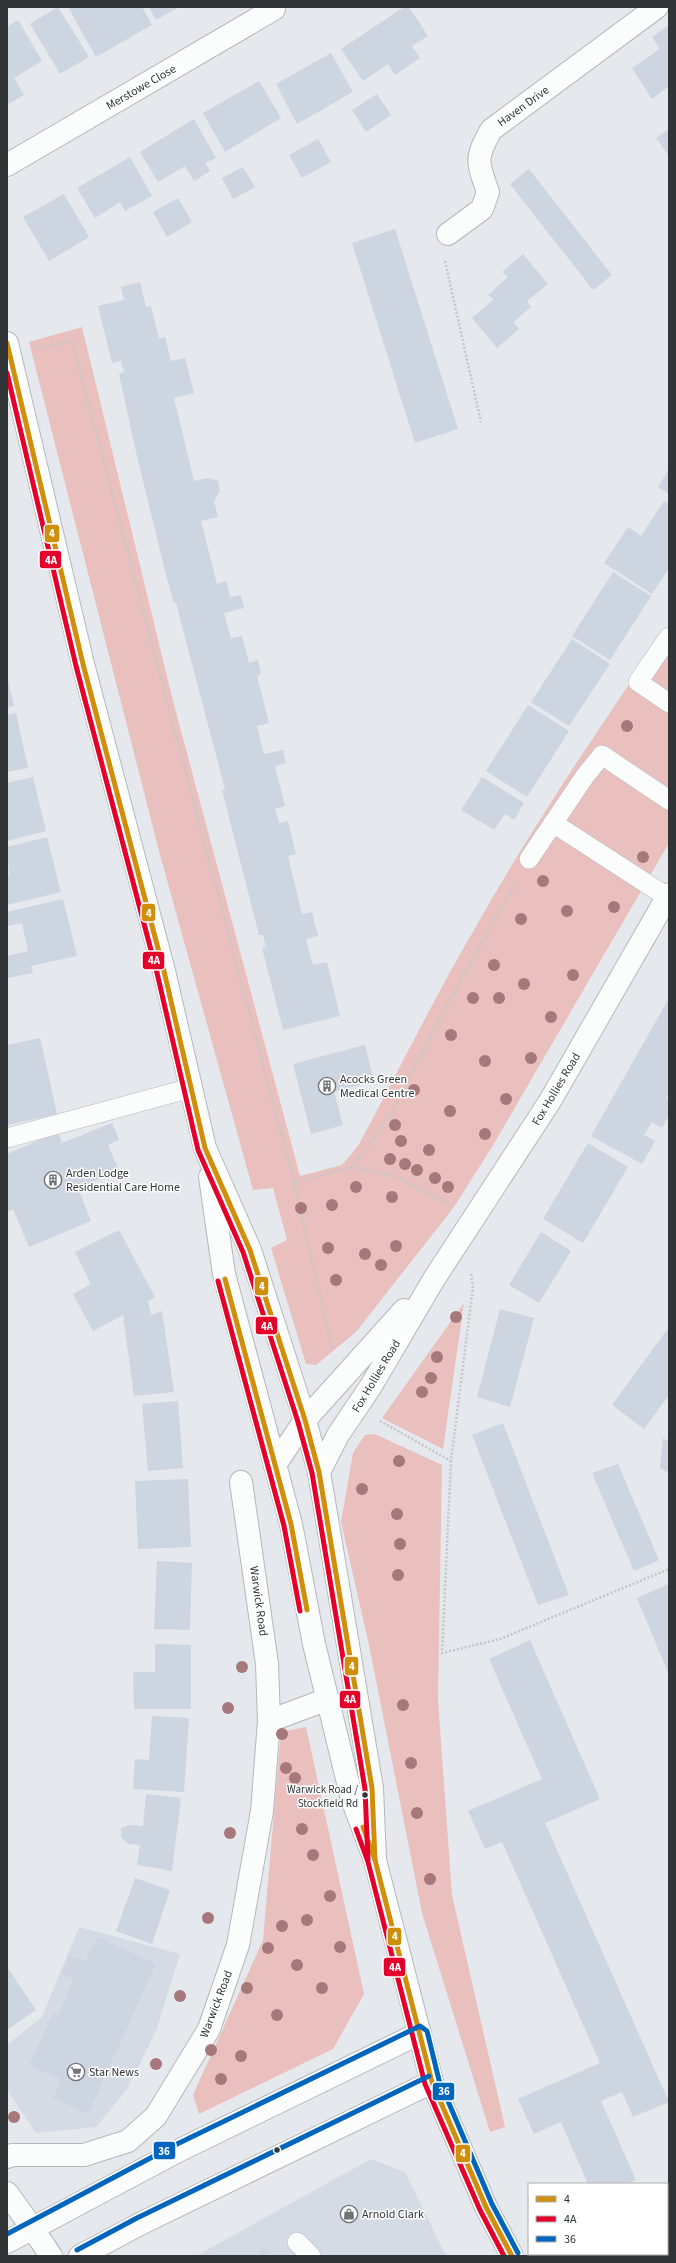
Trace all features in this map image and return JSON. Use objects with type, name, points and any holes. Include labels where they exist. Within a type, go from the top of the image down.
[{"type":"main road","name":"Haven Drive","points":[[448,234],[482,210],[488,192],[478,164],[480,150],[491,130],[657,7]]},
{"type":"main road","name":"Merstowe Close","points":[[7,165],[274,8]]},
{"type":"main road","points":[[10,359],[83,664],[164,971],[206,1148],[224,1274],[291,1524],[314,1644],[352,1799],[375,1860],[432,2082],[486,2207],[512,2256]]},
{"type":"main road","name":"Fox Hollies Road","points":[[319,1472],[338,1435],[357,1408],[434,1278],[469,1227],[550,1101],[668,896]]},
{"type":"main road","points":[[206,1148],[250,1250],[305,1420],[319,1472],[372,1788],[375,1860]]},
{"type":"main road","name":"Fox Hollies Road","points":[[276,1465],[305,1420],[434,1278]]},
{"type":"main road","name":"Warwick Road","points":[[7,2157],[12,2155],[84,2155],[128,2141],[156,2116],[177,2084],[209,2029],[238,1945],[262,1811],[269,1721],[267,1664],[241,1482]]},
{"type":"main road","points":[[269,1721],[328,1699]]},
{"type":"main road","points":[[7,2242],[34,2229],[178,2151],[420,2033]]},
{"type":"main road","points":[[80,2256],[140,2224],[432,2082]]},
{"type":"main road","points":[[7,2193],[34,2229],[51,2256]]},
{"type":"lane","points":[[669,637],[638,682],[669,703]]},
{"type":"lane","points":[[529,859],[585,776],[602,755],[669,800]]},
{"type":"lane","points":[[553,823],[668,896]]},
{"type":"lane","points":[[7,1138],[191,1088]]},
{"type":"lane","points":[[297,2242],[311,2256]]},
{"type":"path","points":[[448,234],[443,250],[481,422]]},
{"type":"path","points":[[10,359],[72,341],[294,1182],[333,1352],[328,1372],[337,1384]]},
{"type":"path","points":[[352,1167],[391,1114],[439,1019],[529,859]]},
{"type":"path","points":[[294,1182],[352,1167],[397,1178],[443,1201],[469,1227],[473,1287],[451,1461],[442,1653],[500,1639],[669,1569]]},
{"type":"path","points":[[357,1408],[451,1461]]},
{"type":"shaded area","points":[[82,327],[172,697],[300,1176],[342,1165],[358,1146],[447,978],[500,885],[570,772],[669,625],[669,843],[492,1147],[454,1207],[356,1332],[316,1365],[306,1364],[271,1248],[287,1240],[273,1188],[253,1190],[160,855],[29,342]]},
{"type":"shaded area","points":[[464,1303],[443,1449],[382,1418]]},
{"type":"shaded area","points":[[375,1434],[442,1465],[438,1700],[452,1895],[505,2127],[490,2132],[422,1913],[369,1645],[341,1522],[353,1453],[365,1435]]},
{"type":"shaded area","points":[[306,1727],[364,1994],[333,2049],[199,2114],[193,2095],[263,1940],[281,1732]]},
{"type":"shaded area","points":[[79,1927],[180,1954],[156,2031],[127,2089],[96,2127],[36,2133],[7,2090],[7,2045],[42,2017]]},
{"type":"shaded area","name":"Arnold Clark","points":[[371,2159],[405,2172],[446,2256],[196,2256]]},
{"type":"building","points":[[58,7],[89,57],[60,74],[30,24]]},
{"type":"building","points":[[68,7],[142,7],[152,25],[96,57]]},
{"type":"building","points":[[149,7],[179,7],[156,20]]},
{"type":"building","points":[[404,7],[409,7],[428,36],[412,46],[420,58],[395,75],[388,64],[363,81],[341,49]]},
{"type":"building","points":[[18,20],[42,61],[14,78],[24,95],[7,105],[7,27]]},
{"type":"building","points":[[669,25],[669,86],[652,99],[632,68],[660,49],[652,37]]},
{"type":"building","points":[[331,53],[353,92],[297,124],[276,84]]},
{"type":"building","points":[[259,81],[281,118],[225,152],[203,113]]},
{"type":"building","points":[[377,94],[391,115],[366,132],[352,110]]},
{"type":"building","points":[[194,119],[216,158],[205,163],[210,171],[194,181],[185,166],[158,182],[140,152]]},
{"type":"building","points":[[669,129],[669,156],[656,138]]},
{"type":"building","points":[[318,139],[331,162],[302,178],[289,155]]},
{"type":"building","points":[[130,157],[152,196],[125,211],[120,202],[95,218],[77,188]]},
{"type":"building","points":[[243,167],[255,187],[233,199],[222,178]]},
{"type":"building","points":[[529,169],[612,275],[593,290],[510,184]]},
{"type":"building","points":[[64,194],[89,237],[49,261],[23,217]]},
{"type":"building","points":[[178,198],[192,222],[167,237],[153,212]]},
{"type":"building","points":[[395,229],[458,429],[415,443],[352,243]]},
{"type":"building","points":[[523,254],[548,284],[527,301],[531,307],[513,322],[519,329],[497,348],[472,318],[494,299],[488,295],[508,277],[502,272]]},
{"type":"building","points":[[140,282],[146,307],[151,306],[159,339],[165,337],[171,361],[185,358],[194,393],[174,398],[194,481],[208,478],[218,481],[220,491],[214,501],[218,517],[201,521],[217,584],[226,581],[230,597],[241,595],[244,608],[224,613],[231,638],[242,636],[249,663],[258,660],[261,674],[257,676],[269,723],[257,726],[264,754],[283,750],[286,763],[275,766],[285,806],[275,809],[279,823],[288,821],[296,854],[288,856],[302,914],[312,912],[318,936],[306,939],[313,965],[327,962],[340,1016],[283,1030],[262,948],[266,947],[263,935],[259,935],[222,790],[225,789],[176,602],[174,603],[165,571],[136,452],[119,374],[124,372],[121,361],[112,363],[98,306],[124,300],[121,287]]},
{"type":"building","points":[[669,469],[669,494],[658,487]]},
{"type":"building","points":[[664,501],[669,504],[669,568],[652,594],[604,563],[628,527],[641,536]]},
{"type":"building","points":[[613,572],[651,596],[610,660],[572,636]]},
{"type":"building","points":[[572,639],[610,664],[569,726],[531,702]]},
{"type":"building","points":[[7,675],[14,706],[7,708]]},
{"type":"building","points":[[528,705],[569,731],[527,797],[486,771]]},
{"type":"building","points":[[16,713],[28,768],[7,772],[7,715]]},
{"type":"building","points":[[33,777],[46,831],[7,841],[7,783]]},
{"type":"building","points":[[482,777],[524,803],[514,820],[505,814],[494,830],[461,810]]},
{"type":"building","points":[[47,837],[61,892],[7,905],[7,876],[9,875],[7,847]]},
{"type":"building","points":[[63,899],[77,956],[31,966],[33,973],[7,978],[7,956],[28,951],[22,923],[7,926],[7,912]]},
{"type":"building","points":[[669,998],[669,1092],[666,1098],[669,1100],[669,1115],[662,1128],[652,1122],[644,1135],[655,1141],[642,1164],[591,1136]]},
{"type":"building","points":[[40,1038],[57,1114],[7,1125],[7,1045]]},
{"type":"building","name":"Acocks Green Medical Centre","points":[[365,1045],[374,1081],[334,1092],[343,1125],[311,1134],[293,1064]]},
{"type":"building","name":"Arden Lodge Residential Care Home","points":[[112,1123],[119,1140],[108,1145],[119,1171],[78,1188],[91,1221],[29,1247],[13,1209],[7,1212],[7,1154],[58,1132],[62,1143]]},
{"type":"building","points":[[588,1143],[628,1167],[583,1243],[543,1219]]},
{"type":"building","points":[[119,1230],[155,1297],[148,1301],[151,1315],[162,1311],[174,1392],[134,1396],[123,1315],[93,1331],[73,1294],[91,1284],[75,1252]]},
{"type":"building","points":[[541,1232],[571,1251],[539,1303],[509,1285]]},
{"type":"building","points":[[500,1309],[534,1318],[510,1407],[477,1397]]},
{"type":"building","points":[[669,1327],[669,1395],[644,1429],[612,1405]]},
{"type":"building","points":[[178,1401],[183,1468],[148,1471],[142,1404]]},
{"type":"building","points":[[503,1423],[569,1595],[538,1605],[472,1435]]},
{"type":"building","points":[[663,1438],[669,1442],[669,1473],[660,1468]]},
{"type":"building","points":[[618,1464],[659,1560],[634,1571],[592,1473]]},
{"type":"building","points":[[188,1479],[191,1547],[138,1549],[135,1481]]},
{"type":"building","points":[[157,1561],[192,1563],[190,1630],[154,1629]]},
{"type":"building","points":[[669,1584],[669,1675],[637,1598]]},
{"type":"building","points":[[530,1640],[600,1799],[545,1823],[669,2102],[633,2117],[622,2092],[601,2101],[636,2180],[628,2183],[588,2183],[561,2122],[534,2134],[518,2099],[600,2063],[502,1842],[485,1849],[468,1811],[542,1779],[489,1659]]},
{"type":"building","points":[[155,1644],[191,1645],[191,1709],[134,1709],[133,1672],[155,1672]]},
{"type":"building","points":[[152,1716],[189,1718],[184,1792],[133,1789],[135,1759],[149,1760]]},
{"type":"building","points":[[146,1794],[181,1798],[172,1871],[137,1865],[140,1845],[128,1844],[121,1837],[121,1828],[131,1825],[143,1826]]},
{"type":"building","points":[[135,1878],[170,1890],[152,1944],[116,1931]]},
{"type":"building","points":[[97,1937],[156,1964],[88,2114],[53,2098],[61,2079],[29,2065],[53,2013],[58,2015],[74,1979],[61,1974],[69,1955],[85,1962]]},
{"type":"building","points":[[7,1967],[36,2010],[7,2030]]},
{"type":"building","points":[[668,2204],[669,2206],[668,2248]]},
{"type":"building","points":[[263,2248],[271,2256],[256,2256]]},
{"type":"building","points":[[632,2255],[656,2255],[655,2256]]},
{"type":"transit line","name":"4","points":[[7,343],[83,664],[164,971],[205,1148],[250,1250],[305,1420],[319,1472],[372,1788],[375,1860]]},
{"type":"transit line","name":"4A","points":[[7,373],[76,666],[157,973],[198,1150],[243,1252],[298,1422],[312,1473],[365,1789],[368,1860]]},
{"type":"transit line","name":"4","points":[[225,1279],[291,1524],[307,1610]]},
{"type":"transit line","name":"4A","points":[[218,1281],[284,1526],[300,1611]]},
{"type":"transit line","name":"4","points":[[363,1827],[375,1860],[432,2082],[486,2207],[512,2256]]},
{"type":"transit line","name":"4A","points":[[356,1829],[368,1862],[425,2084],[480,2210],[504,2256]]},
{"type":"transit line","name":"36","points":[[7,2234],[175,2145],[420,2026],[427,2031],[439,2080],[492,2204],[518,2253]]},
{"type":"transit line","name":"36","points":[[77,2250],[137,2218],[429,2076]]},
{"type":"place","name":"Acocks Green Medical Centre","points":[[327,1086]]},
{"type":"place","name":"Arden Lodge Residential Care Home","points":[[53,1180]]},
{"type":"place","name":"Warwick Road / Stockfield Rd","points":[[365,1795]]},
{"type":"place","name":"Star News","points":[[76,2072]]},
{"type":"place","name":"Arnold Clark","points":[[349,2214]]}]
